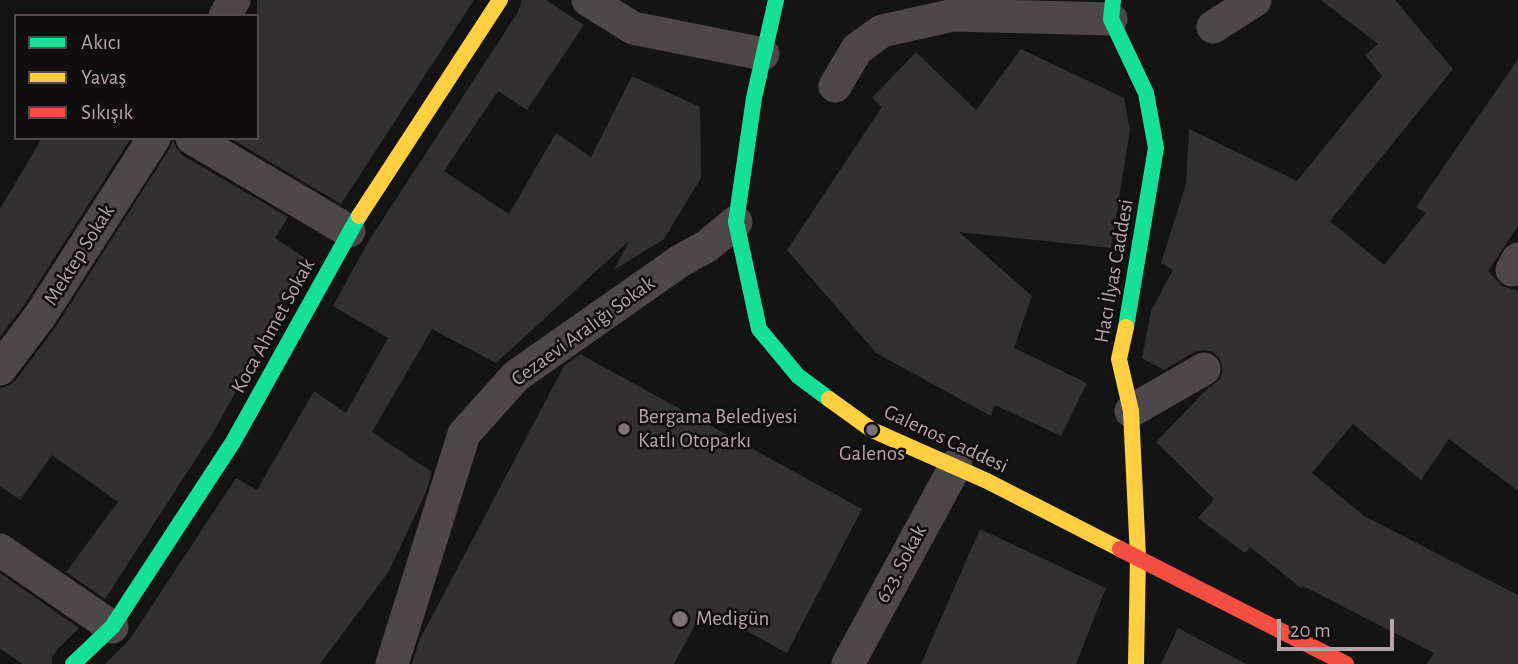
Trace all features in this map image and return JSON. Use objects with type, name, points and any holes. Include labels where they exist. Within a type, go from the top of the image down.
[{"type":"street","name":"Koca Ahmet Sokak","points":[[73,664],[112,627],[233,442],[349,231],[499,0]]},
{"type":"street","points":[[588,0],[633,28],[763,54]]},
{"type":"street","name":"Galenos Caddesi","points":[[776,0],[754,98],[736,222],[759,329],[798,376],[872,430],[956,465],[1346,664]]},
{"type":"street","points":[[1213,27],[1255,0]]},
{"type":"street","points":[[835,86],[857,49],[882,31],[954,15],[1112,10]]},
{"type":"street","name":"Hacı İlyas Caddesi","points":[[1112,10],[1146,93],[1156,148],[1119,359],[1131,411],[1138,557],[1136,664]]},
{"type":"street","name":"Mektep Sokak","points":[[0,369],[40,316],[153,140]]},
{"type":"street","points":[[195,140],[349,231]]},
{"type":"street","name":"Cezaevi Aralığı Sokak","points":[[392,664],[464,434],[516,376],[680,261],[708,246],[736,222]]},
{"type":"street","points":[[1131,411],[1204,369]]},
{"type":"street","name":"623. Sokak","points":[[848,664],[956,465]]},
{"type":"street","points":[[0,550],[112,627]]},
{"type":"building","points":[[257,0],[474,0],[341,204],[233,140],[259,140]]},
{"type":"building","points":[[522,0],[546,0],[584,25],[527,110],[498,91],[444,171],[509,214],[556,133],[591,157],[632,76],[700,107],[701,178],[664,239],[614,270],[629,241],[496,363],[432,329],[372,432],[432,472],[426,492],[389,571],[320,664],[105,664],[130,639],[236,478],[257,490],[314,391],[346,413],[388,338],[333,306],[368,242],[518,12]]},
{"type":"building","points":[[1321,0],[1395,0],[1453,69],[1330,221],[1384,265],[1426,213],[1416,207],[1518,59],[1518,226],[1488,271],[1502,286],[1518,291],[1518,491],[1449,439],[1421,480],[1353,424],[1312,473],[1364,516],[1518,595],[1518,664],[1427,664],[1434,653],[1303,586],[1301,588],[1250,547],[1245,553],[1198,518],[1214,499],[1156,442],[1220,379],[1223,370],[1220,359],[1213,352],[1205,350],[1194,352],[1164,370],[1142,358],[1151,311],[1173,270],[1161,263],[1186,184],[1189,129],[1297,181],[1382,76],[1365,55],[1378,44]]},
{"type":"building","points":[[1021,49],[1124,98],[1130,130],[1111,248],[959,232],[1032,296],[1014,348],[1087,383],[1061,436],[995,405],[991,416],[876,353],[787,250],[882,107],[872,98],[916,52],[976,110]]},
{"type":"building","points":[[41,140],[130,140],[24,305],[0,337],[0,209]]},
{"type":"building","points":[[173,140],[182,155],[288,217],[275,238],[308,260],[214,431],[105,599],[66,572],[118,502],[52,455],[20,500],[0,486],[0,388],[15,381],[55,328]]},
{"type":"building","name":"Bergama Belediyesi Katlı Otoparkı","points":[[580,354],[862,509],[787,653],[704,608],[674,664],[412,664],[419,641],[564,366]]},
{"type":"building","points":[[980,529],[1106,588],[1076,664],[921,664]]},
{"type":"building","points":[[0,573],[79,628],[52,657],[52,664],[23,664],[0,649]]},
{"type":"building","points":[[1178,628],[1246,664],[1161,664]]},
{"type":"traffic: fast","points":[[776,0],[754,98],[736,222],[759,329],[798,376],[829,399]]},
{"type":"traffic: fast","points":[[1113,0],[1111,19],[1146,93],[1156,148],[1126,327]]},
{"type":"traffic: fast","points":[[73,664],[112,627],[233,442],[359,216]]},
{"type":"traffic: slow","points":[[359,216],[500,0]]},
{"type":"traffic: slow","points":[[1126,327],[1119,359],[1131,411],[1138,557],[1136,664]]},
{"type":"traffic: slow","points":[[829,399],[872,430],[987,481],[1120,549]]},
{"type":"traffic: jam","points":[[1120,549],[1346,664]]},
{"type":"place","name":"Bergama Belediyesi Katlı Otoparkı","points":[[624,429]]},
{"type":"place","name":"Galenos","points":[[872,430]]},
{"type":"place","name":"Medigün","points":[[680,619]]}]
